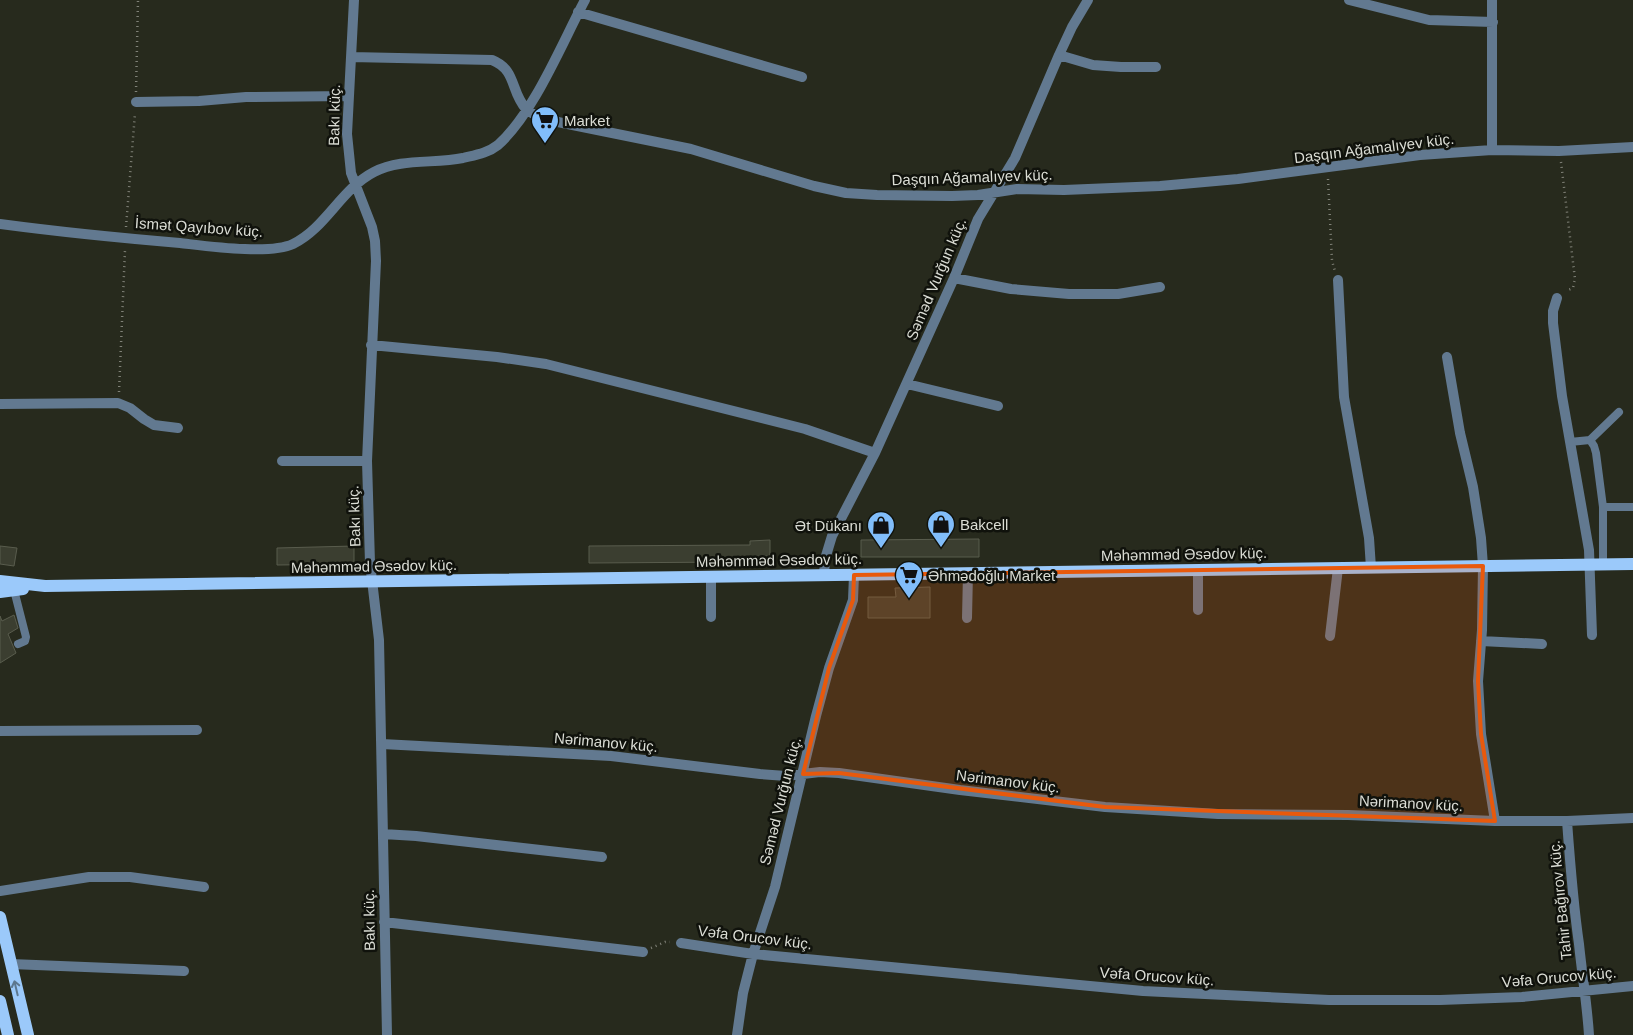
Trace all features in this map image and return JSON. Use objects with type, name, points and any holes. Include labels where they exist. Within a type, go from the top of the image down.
[{"type":"main road","name":"Məhəmməd Əsədov küç.","points":[[45,586],[1633,564]]},
{"type":"main road","points":[[0,581],[45,586]]},
{"type":"main road","points":[[0,592],[45,586]]},
{"type":"main road","points":[[0,917],[28,1035]]},
{"type":"main road","points":[[0,1001],[8,1035]]},
{"type":"street","name":"Bakı küç.","points":[[354,0],[347,134],[348,152],[355,184],[372,227],[376,261],[367,461],[369,537],[379,640],[386,1035]]},
{"type":"street","name":"İsmət Qayıbov küç.","points":[[0,224],[239,249],[291,245],[313,231],[355,184],[375,171],[401,164],[456,159],[483,153],[497,146],[526,110],[585,0]]},
{"type":"street","name":"Səməd Vurğun küç.","points":[[824,575],[825,559],[832,536],[875,454],[954,278],[978,219],[996,192],[1014,158],[1058,55],[1088,0]]},
{"type":"street","points":[[1349,0],[1429,20],[1493,22]]},
{"type":"street","points":[[1492,0],[1492,150]]},
{"type":"street","points":[[578,12],[802,77]]},
{"type":"street","points":[[1058,55],[1093,65],[1121,67],[1156,66]]},
{"type":"street","points":[[351,57],[492,60],[502,64],[508,70],[517,94],[526,110]]},
{"type":"street","points":[[136,102],[199,101],[246,97],[349,96]]},
{"type":"street","name":"Daşqın Ağamalıyev küç.","points":[[526,110],[543,119],[691,149],[814,186],[846,193],[877,195],[952,196],[978,195],[1017,189],[1064,190],[1160,186],[1238,179],[1420,156],[1492,150],[1559,151],[1633,147]]},
{"type":"street","points":[[954,278],[1011,289],[1069,294],[1118,294],[1160,287]]},
{"type":"street","points":[[1338,280],[1344,397],[1369,538],[1372,568]]},
{"type":"street","points":[[1557,298],[1553,311],[1553,323],[1562,396],[1586,532],[1590,565],[1592,635]]},
{"type":"street","points":[[372,345],[497,357],[546,364],[805,429],[875,454]]},
{"type":"street","points":[[1447,357],[1460,433],[1473,487],[1481,538],[1483,566],[1478,681],[1481,734],[1495,822]]},
{"type":"street","points":[[907,384],[998,406]]},
{"type":"street","points":[[0,404],[118,403],[130,408],[154,425],[178,428]]},
{"type":"street","points":[[282,460],[367,461]]},
{"type":"street","points":[[1330,636],[1338,568]]},
{"type":"street","points":[[1198,570],[1198,610]]},
{"type":"street","points":[[968,573],[968,618]]},
{"type":"street","name":"Səməd Vurğun küç.","points":[[737,1035],[743,993],[753,954],[775,887],[829,668],[853,600],[854,575]]},
{"type":"street","points":[[711,577],[711,617]]},
{"type":"street","points":[[1481,641],[1542,644]]},
{"type":"street","points":[[0,731],[197,730]]},
{"type":"street","name":"Nərimanov küç.","points":[[382,744],[611,756],[786,776],[820,772],[839,773],[1104,808],[1218,814],[1348,815],[1495,822],[1633,818]]},
{"type":"street","name":"Tahir Bağırov küç.","points":[[1567,821],[1579,944],[1586,991],[1589,1035]]},
{"type":"street","points":[[383,834],[602,857]]},
{"type":"street","points":[[0,891],[89,877],[130,877],[204,887]]},
{"type":"street","points":[[384,922],[643,952]]},
{"type":"street","name":"Vəfa Orucov küç.","points":[[681,943],[753,954],[1143,992],[1329,1000],[1440,1000],[1522,997],[1633,986]]},
{"type":"street","points":[[11,964],[184,971]]},
{"type":"lane","points":[[1570,442],[1590,440],[1618,412]]},
{"type":"lane","points":[[1590,440],[1596,452],[1603,507],[1604,564]]},
{"type":"lane","points":[[1603,507],[1633,507]]},
{"type":"lane","points":[[14,590],[26,637],[25,641],[18,644]]},
{"type":"path","points":[[118,403],[125,238],[136,102],[138,0]]},
{"type":"path","points":[[1557,298],[1560,294],[1573,288],[1575,279],[1559,151]]},
{"type":"path","points":[[1328,168],[1332,261],[1338,280]]},
{"type":"path","points":[[643,952],[665,942],[681,943]]},
{"type":"highlighted area","points":[[1483,566],[1478,681],[1481,734],[1495,821],[1105,807],[839,773],[803,774],[829,668],[853,600],[854,575]]},
{"type":"building","points":[[979,539],[979,557],[861,557],[861,540]]},
{"type":"building","points":[[770,540],[770,556],[734,557],[734,562],[589,563],[589,546],[750,545],[750,541]]},
{"type":"building","points":[[0,546],[17,548],[14,566],[0,564]]},
{"type":"building","points":[[354,546],[354,564],[277,565],[277,548]]},
{"type":"building","points":[[930,587],[930,618],[868,618],[868,597],[896,597],[895,588]]},
{"type":"building","points":[[14,615],[18,628],[8,634],[16,653],[0,663],[0,616],[2,621]]},
{"type":"place","name":"Market","points":[[545,144]]},
{"type":"place","name":"Bakcell","points":[[941,548]]},
{"type":"place","name":"Ət Dükanı","points":[[881,549]]},
{"type":"place","name":"Əhmədoğlu Market","points":[[909,599]]}]
